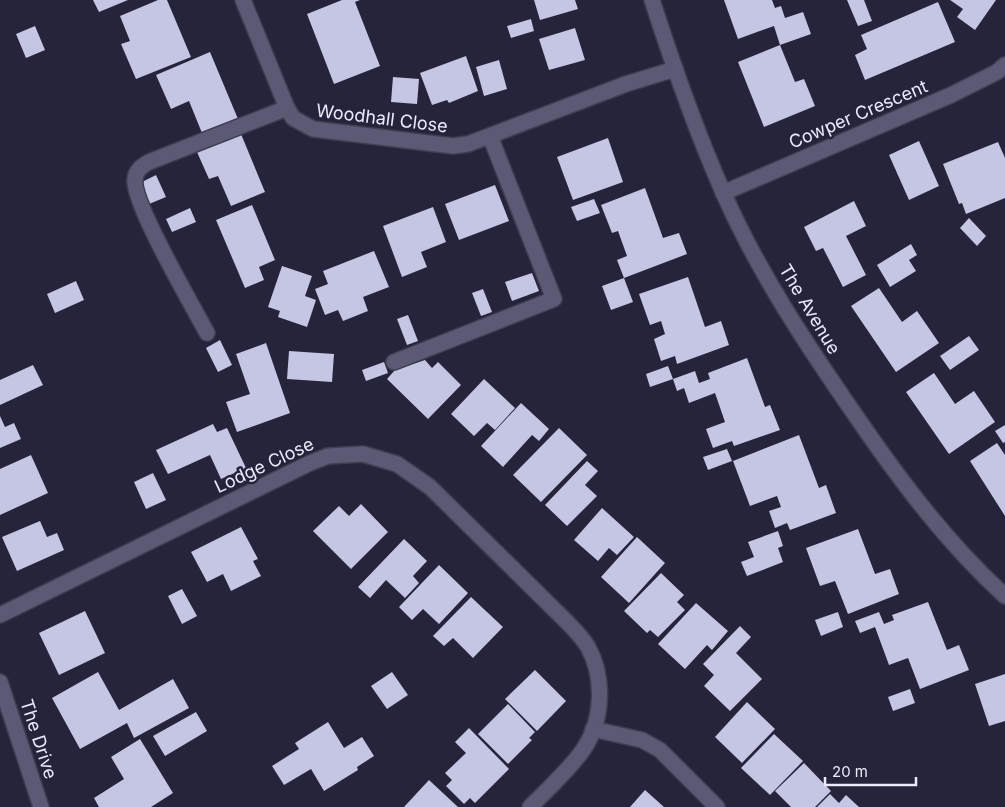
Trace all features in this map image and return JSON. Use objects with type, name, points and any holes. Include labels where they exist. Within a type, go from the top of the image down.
[{"type":"street","name":"Woodhall Close","points":[[243,0],[287,108],[303,125],[336,134],[453,146],[490,136],[626,84],[674,69]]},
{"type":"street","name":"The Avenue","points":[[652,0],[674,69],[723,193],[750,246],[810,348],[891,467],[948,539],[975,569],[1005,596]]},
{"type":"street","name":"Cowper Crescent","points":[[723,193],[951,95],[997,72],[1005,65]]},
{"type":"street","points":[[207,333],[147,219],[134,180],[137,172],[149,162],[287,108]]},
{"type":"street","points":[[394,362],[554,299],[490,136]]},
{"type":"street","name":"Lodge Close","points":[[0,615],[310,463],[328,456],[363,454],[397,464],[430,487],[580,636],[591,656],[598,680],[600,696],[594,729],[584,749],[530,807]]},
{"type":"street","name":"The Drive","points":[[0,682],[41,807]]},
{"type":"street","points":[[594,729],[642,740],[660,750],[717,807]]},
{"type":"building","points":[[93,0],[128,0],[99,12]]},
{"type":"building","points":[[158,0],[167,0],[191,57],[136,79],[121,44],[130,41],[120,16]]},
{"type":"building","points":[[342,0],[360,0],[355,2],[380,66],[334,84],[307,14]]},
{"type":"building","points":[[534,0],[575,0],[578,9],[540,20]]},
{"type":"building","points":[[724,0],[772,0],[775,8],[781,6],[785,18],[803,12],[811,34],[780,45],[774,26],[738,39]]},
{"type":"building","points":[[847,0],[864,0],[872,21],[858,26]]},
{"type":"building","points":[[950,0],[996,0],[975,30],[957,17],[963,9]]},
{"type":"building","points":[[938,2],[955,42],[865,80],[855,55],[867,49],[861,35]]},
{"type":"building","points":[[531,19],[534,31],[511,38],[507,26]]},
{"type":"building","points":[[35,26],[45,50],[26,58],[16,34]]},
{"type":"building","points":[[575,28],[585,60],[549,70],[539,39]]},
{"type":"building","points":[[780,45],[795,82],[804,79],[815,106],[764,127],[738,62]]},
{"type":"building","points":[[210,52],[238,119],[202,133],[189,101],[171,109],[156,75]]},
{"type":"building","points":[[466,56],[478,91],[449,103],[447,100],[432,105],[420,73]]},
{"type":"building","points":[[499,60],[507,89],[484,96],[476,67]]},
{"type":"building","points":[[393,77],[419,79],[417,104],[391,102]]},
{"type":"building","points":[[241,134],[265,192],[231,206],[218,176],[209,179],[197,152]]},
{"type":"building","points":[[608,138],[623,182],[573,200],[557,157]]},
{"type":"building","points":[[919,141],[939,186],[909,200],[889,155]]},
{"type":"building","points":[[998,142],[1005,158],[1005,198],[966,214],[962,203],[959,204],[943,164]]},
{"type":"building","points":[[156,175],[166,197],[149,204],[140,183]]},
{"type":"building","points":[[495,185],[509,221],[459,240],[445,204]]},
{"type":"building","points":[[645,188],[663,238],[679,233],[687,254],[624,278],[617,260],[627,256],[618,231],[612,233],[601,205]]},
{"type":"building","points":[[594,199],[600,213],[577,221],[571,207]]},
{"type":"building","points":[[854,201],[866,226],[846,236],[866,275],[843,287],[823,248],[816,251],[804,227]]},
{"type":"building","points":[[252,205],[275,260],[259,267],[264,280],[245,288],[216,220]]},
{"type":"building","points":[[433,207],[446,242],[421,252],[427,267],[402,277],[383,226]]},
{"type":"building","points":[[190,208],[196,222],[172,232],[166,219]]},
{"type":"building","points":[[969,218],[986,236],[977,246],[960,228]]},
{"type":"building","points":[[911,244],[917,255],[909,260],[916,271],[890,287],[877,265]]},
{"type":"building","points":[[374,251],[389,287],[363,297],[368,311],[343,321],[338,310],[325,315],[315,289],[328,284],[323,271]]},
{"type":"building","points":[[282,266],[312,276],[305,296],[316,300],[307,327],[278,317],[280,311],[268,307]]},
{"type":"building","points":[[532,273],[539,291],[512,301],[505,282]]},
{"type":"building","points":[[688,277],[705,327],[721,321],[729,345],[677,364],[675,356],[661,361],[654,339],[665,334],[661,321],[650,325],[639,294]]},
{"type":"building","points":[[624,278],[633,302],[611,310],[602,286]]},
{"type":"building","points":[[76,281],[84,300],[55,313],[47,294]]},
{"type":"building","points":[[879,288],[902,322],[917,311],[939,343],[896,372],[851,306]]},
{"type":"building","points":[[483,289],[492,312],[481,316],[472,293]]},
{"type":"building","points":[[408,315],[418,341],[407,345],[397,319]]},
{"type":"building","points":[[969,336],[979,350],[950,370],[940,356]]},
{"type":"building","points":[[220,340],[232,365],[218,372],[206,348]]},
{"type":"building","points":[[266,343],[290,413],[237,432],[226,402],[250,394],[236,354]]},
{"type":"building","points":[[289,351],[334,354],[332,382],[287,379]]},
{"type":"building","points":[[747,358],[765,407],[770,405],[780,430],[734,446],[732,441],[713,448],[706,429],[725,422],[715,393],[689,403],[684,388],[677,391],[673,379],[695,371],[699,383],[710,379],[708,373]]},
{"type":"building","points":[[425,360],[432,368],[438,362],[461,385],[428,419],[387,379],[395,370]]},
{"type":"building","points":[[384,362],[388,373],[366,381],[362,370]]},
{"type":"building","points":[[33,365],[43,385],[0,405],[0,380]]},
{"type":"building","points":[[668,366],[673,379],[650,387],[646,374]]},
{"type":"building","points":[[934,373],[955,404],[974,391],[995,422],[949,454],[906,392]]},
{"type":"building","points":[[484,379],[515,408],[495,430],[487,423],[474,436],[451,414]]},
{"type":"building","points":[[521,403],[549,429],[539,441],[532,435],[503,467],[481,446]]},
{"type":"building","points":[[0,416],[5,427],[14,423],[21,439],[0,448]]},
{"type":"building","points":[[213,424],[217,432],[227,428],[246,468],[221,479],[210,455],[168,474],[156,450]]},
{"type":"building","points":[[1005,425],[1005,442],[1003,443],[995,431]]},
{"type":"building","points":[[559,428],[587,455],[541,502],[513,475]]},
{"type":"building","points":[[799,435],[819,488],[826,485],[836,513],[790,530],[787,523],[775,528],[769,511],[781,507],[777,496],[750,506],[733,461]]},
{"type":"building","points":[[997,443],[1005,455],[1005,516],[970,461]]},
{"type":"building","points":[[727,449],[732,461],[708,470],[703,457]]},
{"type":"building","points":[[31,455],[48,493],[0,515],[0,469]]},
{"type":"building","points":[[587,461],[598,471],[585,485],[597,496],[567,526],[545,505]]},
{"type":"building","points":[[153,473],[166,500],[146,509],[134,482]]},
{"type":"building","points":[[361,504],[388,532],[351,569],[313,531],[339,506],[349,516]]},
{"type":"building","points":[[602,508],[634,537],[617,555],[609,548],[598,561],[574,540]]},
{"type":"building","points":[[40,521],[47,537],[57,533],[64,550],[17,571],[2,537]]},
{"type":"building","points":[[241,527],[258,559],[253,561],[261,576],[231,591],[223,574],[207,582],[191,552]]},
{"type":"building","points":[[858,529],[875,574],[890,569],[899,594],[848,614],[835,581],[820,586],[806,548]]},
{"type":"building","points":[[778,531],[783,546],[778,548],[783,562],[747,576],[741,562],[754,557],[748,542]]},
{"type":"building","points":[[637,537],[665,563],[629,603],[601,577]]},
{"type":"building","points":[[404,539],[427,561],[413,576],[419,583],[405,598],[386,580],[370,598],[358,587]]},
{"type":"building","points":[[439,565],[468,593],[439,624],[423,609],[412,620],[399,607]]},
{"type":"building","points":[[661,573],[684,595],[677,602],[685,610],[658,637],[650,630],[647,633],[624,611]]},
{"type":"building","points":[[182,589],[197,616],[182,624],[168,596]]},
{"type":"building","points":[[471,597],[503,627],[473,658],[453,638],[444,646],[433,636]]},
{"type":"building","points":[[928,602],[947,650],[959,645],[969,670],[920,689],[908,658],[889,665],[875,627],[860,633],[855,621],[879,612],[884,624],[894,620],[892,615]]},
{"type":"building","points":[[696,603],[728,631],[712,650],[707,645],[685,669],[658,644]]},
{"type":"building","points":[[85,611],[105,653],[59,675],[39,633]]},
{"type":"building","points":[[838,612],[843,627],[821,636],[815,620]]},
{"type":"building","points":[[740,626],[751,637],[736,653],[762,679],[730,711],[704,686],[714,675],[703,664]]},
{"type":"building","points":[[535,670],[566,701],[537,731],[505,699]]},
{"type":"building","points":[[98,672],[119,710],[173,679],[189,708],[134,738],[127,723],[80,749],[52,698]]},
{"type":"building","points":[[392,672],[408,695],[387,709],[371,686]]},
{"type":"building","points":[[1005,674],[1005,721],[989,726],[975,684]]},
{"type":"building","points":[[910,689],[915,703],[893,711],[888,697]]},
{"type":"building","points":[[747,702],[775,729],[742,763],[715,737]]},
{"type":"building","points":[[508,704],[535,732],[529,738],[532,740],[508,764],[478,734]]},
{"type":"building","points":[[196,712],[207,731],[165,756],[153,736]]},
{"type":"building","points":[[328,722],[344,748],[362,737],[374,756],[357,767],[358,770],[324,791],[311,769],[284,785],[272,766],[299,749],[295,743]]},
{"type":"building","points":[[469,728],[509,769],[475,803],[470,798],[464,804],[446,786],[452,780],[445,773],[466,753],[455,742]]},
{"type":"building","points":[[774,734],[803,761],[770,795],[741,768]]},
{"type":"building","points":[[140,739],[173,793],[151,807],[99,807],[94,798],[124,779],[111,757]]},
{"type":"building","points":[[804,763],[831,791],[815,807],[791,807],[775,791]]},
{"type":"building","points":[[429,780],[458,807],[404,807]]},
{"type":"building","points":[[645,790],[664,807],[630,807]]},
{"type":"building","points":[[830,794],[839,803],[846,795],[859,807],[817,807]]}]
